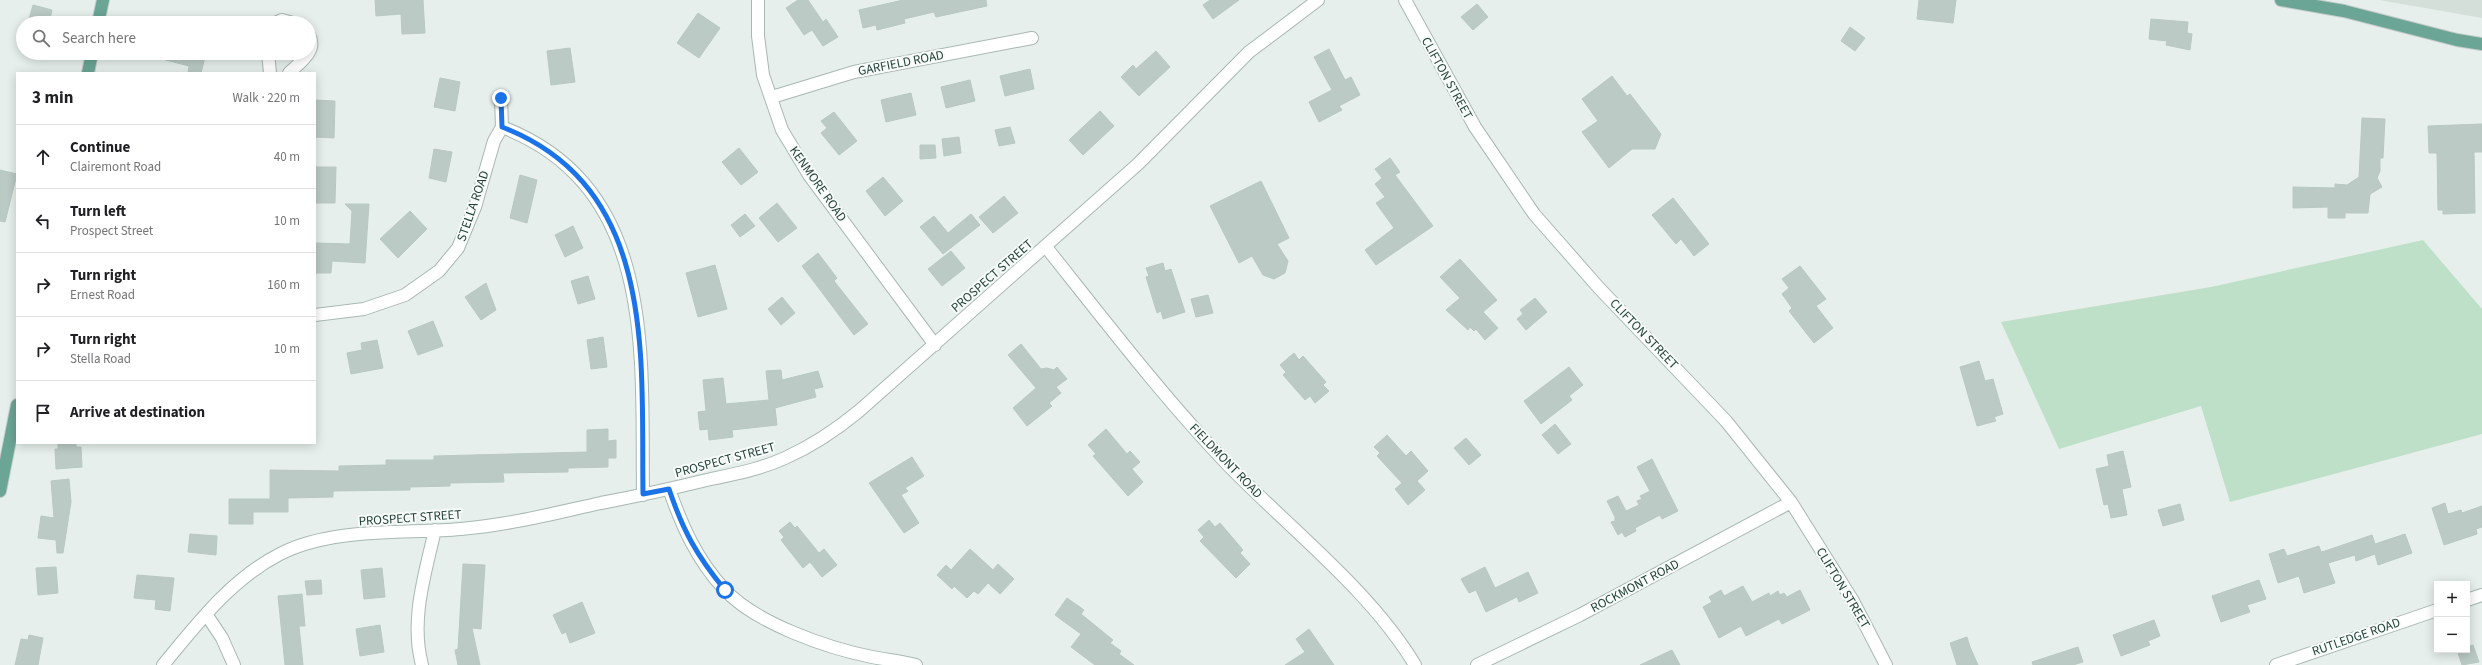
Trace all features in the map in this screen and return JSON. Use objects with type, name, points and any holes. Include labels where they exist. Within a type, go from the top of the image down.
[{"type":"main road","points":[[99,16],[102,0]]},
{"type":"main road","points":[[2281,0],[2344,11],[2457,40],[2482,44]]},
{"type":"main road","points":[[88,72],[91,60]]},
{"type":"main road","points":[[0,491],[4,443],[16,408]]},
{"type":"street","name":"KENMORE ROAD","points":[[758,0],[758,36],[763,75],[772,97],[782,130],[809,175],[935,345]]},
{"type":"street","name":"PROSPECT STREET","points":[[163,665],[206,614],[242,580],[279,554],[296,547],[337,538],[459,529],[506,523],[669,489],[763,466],[803,450],[822,439],[859,411],[935,345],[1046,247],[1156,146],[1227,73],[1274,32],[1318,0]]},
{"type":"street","name":"CLIFTON STREET","points":[[1405,0],[1475,127],[1534,214],[1599,288],[1726,420],[1791,502],[1853,601],[1886,665]]},
{"type":"street","name":"GARFIELD ROAD","points":[[772,97],[854,72],[1032,38]]},
{"type":"street","points":[[269,60],[270,72]]},
{"type":"street","points":[[290,72],[303,60]]},
{"type":"street","name":"STELLA ROAD","points":[[316,315],[364,309],[405,295],[439,271],[458,248],[475,207],[494,140],[502,127],[501,98]]},
{"type":"street","points":[[502,127],[526,136],[553,152],[592,190],[618,239],[629,276],[640,332],[643,494]]},
{"type":"street","name":"FIELDMONT ROAD","points":[[1046,247],[1170,401],[1228,465],[1367,603],[1399,638],[1416,665]]},
{"type":"street","points":[[669,489],[688,540],[702,562],[725,590],[758,615],[808,639],[873,661],[895,659],[916,665]]},
{"type":"street","name":"ROCKMONT ROAD","points":[[1477,665],[1608,600],[1791,502]]},
{"type":"street","points":[[422,665],[417,642],[417,621],[435,530]]},
{"type":"street","points":[[2470,599],[2482,595]]},
{"type":"street","name":"RUTLEDGE ROAD","points":[[2276,665],[2434,611]]},
{"type":"street","points":[[206,614],[222,638],[234,665]]},
{"type":"shaded area","points":[[2379,0],[2482,0],[2482,18]]},
{"type":"green space","points":[[2423,240],[2482,309],[2482,434],[2230,502],[2201,406],[2059,449],[2001,322],[2211,287]]},
{"type":"building","points":[[375,0],[423,0],[425,33],[402,34],[401,14],[376,16]]},
{"type":"building","points":[[798,0],[808,0],[823,22],[826,19],[838,37],[823,46],[812,30],[804,35],[786,8]]},
{"type":"building","points":[[903,0],[986,0],[987,6],[936,17],[934,12],[904,19],[905,23],[877,30],[876,25],[863,28],[859,10]]},
{"type":"building","points":[[1210,0],[1239,0],[1213,19],[1203,5]]},
{"type":"building","points":[[1919,0],[1956,0],[1953,23],[1917,19]]},
{"type":"building","points":[[1477,4],[1488,17],[1473,30],[1461,17]]},
{"type":"building","points":[[33,5],[52,10],[51,16],[30,16]]},
{"type":"building","points":[[698,13],[720,28],[699,58],[677,43]]},
{"type":"building","points":[[2151,19],[2188,22],[2187,33],[2192,34],[2190,50],[2166,45],[2167,41],[2149,39]]},
{"type":"building","points":[[1850,27],[1865,38],[1855,51],[1841,41]]},
{"type":"building","points":[[570,48],[575,82],[551,85],[547,51]]},
{"type":"building","points":[[1329,49],[1345,80],[1351,77],[1360,95],[1339,106],[1342,110],[1319,122],[1309,102],[1332,90],[1314,57]]},
{"type":"building","points":[[1156,51],[1170,67],[1139,96],[1121,77],[1133,65],[1136,69]]},
{"type":"building","points":[[166,60],[204,60],[201,72],[188,72],[189,66]]},
{"type":"building","points":[[1030,69],[1034,89],[1005,96],[1000,76]]},
{"type":"building","points":[[1612,76],[1627,96],[1630,94],[1661,134],[1655,149],[1632,149],[1609,168],[1582,132],[1598,121],[1582,99]]},
{"type":"building","points":[[440,78],[460,82],[455,111],[434,107]]},
{"type":"building","points":[[970,80],[975,101],[946,108],[941,87]]},
{"type":"building","points":[[911,93],[916,115],[886,122],[881,100]]},
{"type":"building","points":[[316,100],[335,101],[334,138],[316,137]]},
{"type":"building","points":[[1100,111],[1114,126],[1083,155],[1069,140]]},
{"type":"building","points":[[834,112],[857,141],[839,155],[821,133],[827,128],[821,121]]},
{"type":"building","points":[[2362,118],[2385,119],[2383,158],[2380,158],[2380,171],[2377,178],[2382,187],[2370,194],[2368,213],[2345,213],[2345,218],[2328,218],[2328,207],[2293,208],[2293,187],[2335,188],[2335,184],[2347,185],[2359,177]]},
{"type":"building","points":[[2482,124],[2482,152],[2474,152],[2475,213],[2443,214],[2443,210],[2438,210],[2437,153],[2429,153],[2428,126]]},
{"type":"building","points":[[1010,127],[1015,143],[999,146],[995,130]]},
{"type":"building","points":[[959,137],[961,153],[944,156],[942,139]]},
{"type":"building","points":[[920,145],[935,145],[936,158],[920,159]]},
{"type":"building","points":[[739,148],[758,172],[741,185],[722,162]]},
{"type":"building","points":[[434,149],[452,152],[446,182],[429,178]]},
{"type":"building","points":[[1390,158],[1400,172],[1395,175],[1433,226],[1376,265],[1365,250],[1394,228],[1376,203],[1385,197],[1375,184],[1382,178],[1375,169]]},
{"type":"building","points":[[316,167],[336,167],[335,203],[316,203]]},
{"type":"building","points":[[0,170],[16,174],[16,178],[5,222],[0,221]]},
{"type":"building","points":[[520,175],[537,180],[527,223],[510,218]]},
{"type":"building","points":[[883,177],[903,201],[885,216],[866,191]]},
{"type":"building","points":[[1261,181],[1289,238],[1277,244],[1288,261],[1285,273],[1274,279],[1263,275],[1252,256],[1239,263],[1210,206]]},
{"type":"building","points":[[1004,196],[1018,213],[993,233],[979,217]]},
{"type":"building","points":[[1673,198],[1709,244],[1694,256],[1681,239],[1676,244],[1652,215]]},
{"type":"building","points":[[777,203],[797,228],[778,242],[759,218]]},
{"type":"building","points":[[345,204],[369,204],[365,263],[332,261],[331,273],[316,273],[316,243],[350,244],[352,211]]},
{"type":"building","points":[[410,211],[427,229],[398,258],[380,239]]},
{"type":"building","points":[[745,214],[755,226],[740,237],[731,225]]},
{"type":"building","points":[[971,214],[980,225],[943,254],[920,227],[934,216],[948,233]]},
{"type":"building","points":[[573,226],[583,248],[565,257],[555,235]]},
{"type":"building","points":[[951,251],[965,268],[942,286],[928,269]]},
{"type":"building","points":[[818,253],[837,278],[834,281],[868,324],[854,335],[802,266]]},
{"type":"building","points":[[1460,259],[1497,300],[1483,312],[1498,328],[1485,340],[1476,329],[1474,331],[1470,327],[1468,330],[1446,310],[1460,298],[1440,277]]},
{"type":"building","points":[[1163,263],[1165,271],[1171,269],[1185,312],[1163,319],[1161,311],[1157,313],[1146,277],[1149,276],[1146,268]]},
{"type":"building","points":[[715,265],[727,309],[698,317],[686,273]]},
{"type":"building","points":[[1800,266],[1826,299],[1816,306],[1833,328],[1814,343],[1789,311],[1792,308],[1782,294],[1789,288],[1782,279]]},
{"type":"building","points":[[588,276],[595,299],[578,304],[571,281]]},
{"type":"building","points":[[486,283],[496,310],[481,320],[465,297]]},
{"type":"building","points":[[1208,295],[1213,313],[1196,317],[1191,299]]},
{"type":"building","points":[[782,297],[795,313],[781,325],[768,309]]},
{"type":"building","points":[[1535,298],[1547,312],[1526,330],[1517,319],[1523,314],[1520,310]]},
{"type":"building","points":[[433,321],[443,346],[418,355],[408,331]]},
{"type":"building","points":[[603,337],[607,367],[591,369],[587,340]]},
{"type":"building","points":[[377,340],[383,368],[351,374],[347,353],[362,350],[361,343]]},
{"type":"building","points":[[1021,344],[1041,369],[1047,368],[1054,370],[1057,367],[1067,379],[1056,387],[1061,393],[1049,403],[1052,406],[1027,426],[1013,408],[1036,388],[1008,355]]},
{"type":"building","points":[[1294,353],[1299,360],[1303,356],[1326,382],[1323,385],[1329,391],[1315,403],[1310,396],[1305,400],[1283,375],[1286,372],[1280,365]]},
{"type":"building","points":[[1979,361],[1985,381],[1993,379],[2003,414],[1994,417],[1996,421],[1977,426],[1960,367]]},
{"type":"building","points":[[1569,367],[1583,385],[1569,396],[1572,400],[1541,424],[1524,401]]},
{"type":"building","points":[[781,370],[782,380],[818,371],[823,387],[814,389],[816,397],[775,408],[777,425],[732,430],[733,437],[709,440],[708,429],[700,430],[698,412],[706,411],[703,380],[723,378],[726,404],[769,400],[766,371]]},
{"type":"building","points":[[1555,424],[1571,444],[1558,454],[1542,435]]},
{"type":"building","points":[[608,429],[608,441],[616,440],[616,458],[608,458],[608,467],[568,468],[568,472],[503,473],[504,482],[450,483],[450,486],[410,487],[410,490],[333,491],[333,497],[288,498],[288,512],[253,512],[253,524],[229,524],[229,499],[270,499],[270,470],[339,471],[339,466],[386,465],[386,460],[434,460],[434,456],[587,452],[587,430]]},
{"type":"building","points":[[1106,429],[1127,454],[1130,451],[1140,462],[1132,469],[1143,482],[1128,496],[1093,456],[1096,454],[1088,445]]},
{"type":"building","points":[[1387,435],[1406,456],[1411,451],[1428,471],[1417,481],[1425,490],[1408,505],[1395,489],[1402,483],[1377,456],[1380,453],[1374,447]]},
{"type":"building","points":[[1466,438],[1481,455],[1469,465],[1454,448]]},
{"type":"building","points":[[58,444],[76,444],[76,447],[81,447],[82,467],[56,469],[55,449],[58,449]]},
{"type":"building","points":[[2123,451],[2131,487],[2122,489],[2127,515],[2111,518],[2108,504],[2104,505],[2096,469],[2109,466],[2107,455]]},
{"type":"building","points":[[912,457],[924,476],[905,488],[908,491],[901,495],[919,523],[904,533],[869,483]]},
{"type":"building","points":[[1652,459],[1678,511],[1662,519],[1660,515],[1635,528],[1636,531],[1625,537],[1622,532],[1618,535],[1611,522],[1615,521],[1615,517],[1607,501],[1618,496],[1626,511],[1639,505],[1637,501],[1642,499],[1640,496],[1650,491],[1637,467]]},
{"type":"building","points":[[69,479],[71,502],[63,553],[57,553],[56,540],[38,538],[41,516],[54,518],[51,481]]},
{"type":"building","points":[[2445,503],[2448,514],[2461,510],[2462,513],[2482,506],[2482,527],[2476,529],[2477,534],[2444,545],[2432,508]]},
{"type":"building","points":[[2180,504],[2184,520],[2163,526],[2158,510]]},
{"type":"building","points":[[1209,520],[1215,527],[1220,523],[1243,550],[1240,553],[1250,564],[1236,578],[1200,541],[1204,537],[1198,530]]},
{"type":"building","points":[[790,522],[795,528],[797,526],[819,553],[824,549],[837,565],[822,577],[810,562],[803,568],[781,540],[784,537],[779,531]]},
{"type":"building","points":[[190,534],[217,536],[216,555],[188,552]]},
{"type":"building","points":[[2405,534],[2412,553],[2378,565],[2375,554],[2356,561],[2355,555],[2328,563],[2335,583],[2304,593],[2299,576],[2278,583],[2269,554],[2284,549],[2287,556],[2319,546],[2321,552],[2372,535],[2375,544]]},
{"type":"building","points":[[970,549],[993,570],[998,564],[1014,579],[1000,594],[988,583],[978,594],[974,591],[967,598],[954,586],[952,589],[937,575],[946,565],[951,570]]},
{"type":"building","points":[[463,564],[485,565],[481,629],[472,628],[480,665],[458,665],[455,650],[458,649]]},
{"type":"building","points":[[56,567],[58,593],[38,595],[36,568]]},
{"type":"building","points":[[1485,567],[1495,588],[1528,572],[1538,593],[1519,602],[1517,597],[1486,612],[1476,590],[1469,593],[1461,579]]},
{"type":"building","points":[[382,568],[385,597],[364,599],[361,570]]},
{"type":"building","points":[[137,575],[174,578],[170,611],[155,609],[156,600],[134,598]]},
{"type":"building","points":[[321,580],[322,594],[307,595],[305,581]]},
{"type":"building","points":[[2259,580],[2266,599],[2247,605],[2250,612],[2221,622],[2212,596]]},
{"type":"building","points":[[1743,586],[1752,602],[1769,593],[1770,596],[1778,591],[1780,595],[1784,593],[1787,597],[1800,590],[1810,610],[1782,624],[1779,619],[1746,636],[1741,626],[1719,638],[1703,607],[1712,602],[1709,597],[1721,590],[1724,596]]},
{"type":"building","points":[[302,594],[305,626],[299,626],[303,665],[285,665],[278,596]]},
{"type":"building","points":[[1067,598],[1084,610],[1081,614],[1113,640],[1110,643],[1121,651],[1119,654],[1134,665],[1095,665],[1071,647],[1081,634],[1055,615]]},
{"type":"building","points":[[582,602],[595,633],[570,643],[566,632],[562,634],[553,615]]},
{"type":"building","points":[[2154,620],[2160,636],[2148,641],[2150,645],[2121,656],[2113,635]]},
{"type":"building","points":[[380,625],[384,652],[360,656],[356,629]]},
{"type":"building","points":[[1309,629],[1334,665],[1285,665],[1305,652],[1296,639]]},
{"type":"building","points":[[29,635],[43,638],[38,665],[15,665],[21,639],[28,640]]},
{"type":"building","points":[[1967,637],[1978,665],[1957,665],[1950,643]]},
{"type":"building","points":[[2473,645],[2479,662],[2462,665],[2458,653],[2470,653],[2470,646]]},
{"type":"building","points":[[2078,647],[2083,662],[2073,665],[2033,665],[2032,662]]},
{"type":"building","points":[[1672,650],[1680,665],[1640,665]]},
{"type":"route","points":[[501,98],[502,127],[526,136],[553,152],[592,190],[618,239],[629,276],[640,332],[643,494],[669,489],[677,514],[688,540],[702,562],[725,590]]}]
